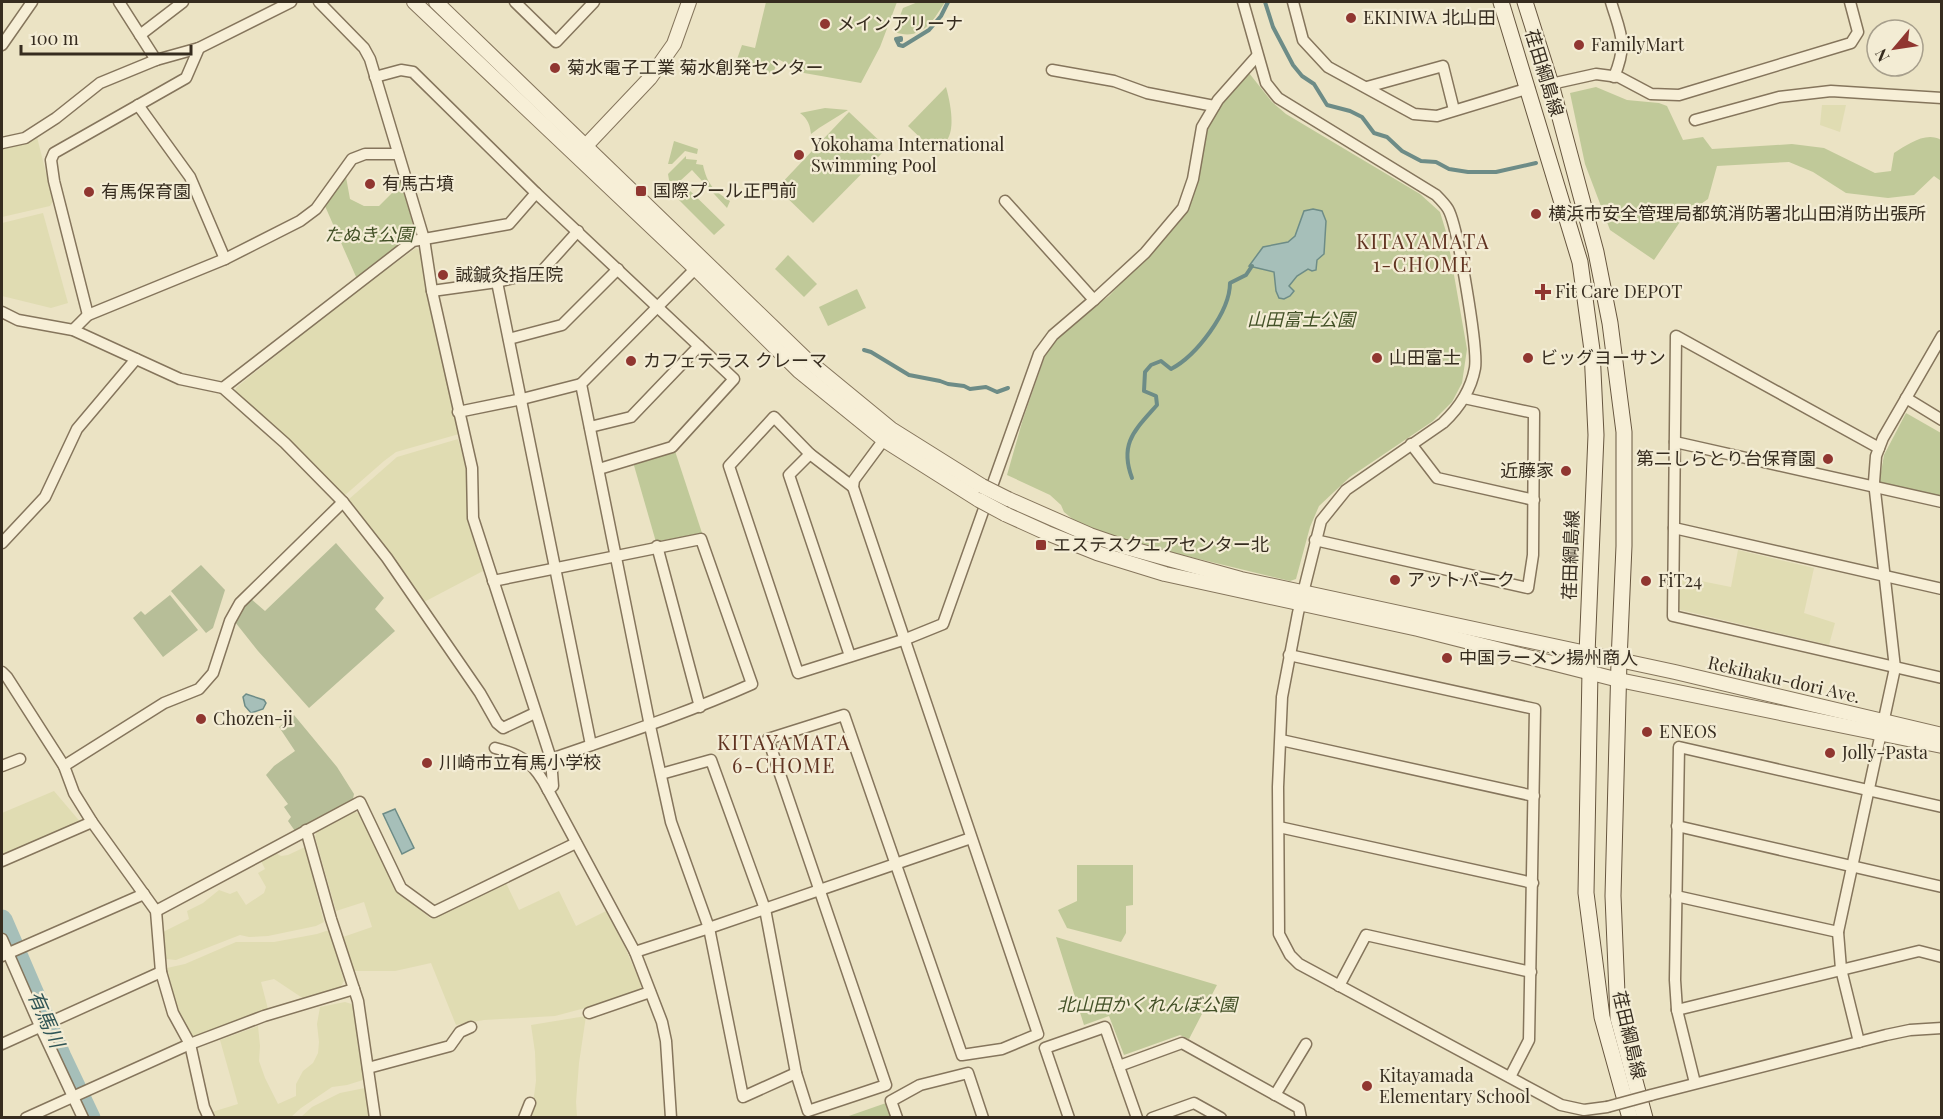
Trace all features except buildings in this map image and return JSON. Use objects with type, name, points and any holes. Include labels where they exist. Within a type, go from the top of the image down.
[{"type":"main road","name":"荏田綱島線","points":[[1502,2],[1580,262],[1592,350],[1596,435],[1587,654],[1590,671],[1586,893],[1602,1017],[1630,1118]]},
{"type":"main road","name":"荏田綱島線","points":[[1525,2],[1551,84],[1596,252],[1610,323],[1624,432],[1624,546],[1613,896],[1618,1018],[1645,1118]]},
{"type":"street","points":[[2,45],[32,2]]},
{"type":"street","points":[[118,2],[156,60]]},
{"type":"street","points":[[140,34],[183,2]]},
{"type":"street","points":[[2,143],[24,138],[56,118],[100,83],[156,60],[199,48],[291,2]]},
{"type":"street","points":[[319,2],[364,48],[375,77],[424,240],[432,291],[472,468],[473,518],[551,759],[553,786],[548,790]]},
{"type":"street","points":[[414,2],[581,151]]},
{"type":"street","points":[[436,2],[581,151],[700,265],[799,371],[888,435],[981,493],[1005,514],[1097,553],[1165,574],[1302,598]]},
{"type":"street","points":[[515,2],[556,42],[594,2]]},
{"type":"street","points":[[581,151],[650,78],[674,44],[689,2]]},
{"type":"street","points":[[1243,2],[1266,83],[1278,98],[1436,195],[1448,209],[1459,255],[1476,351],[1475,368],[1464,398],[1454,412],[1443,423],[1346,490],[1321,521],[1315,540],[1282,697],[1278,788],[1279,934],[1290,955],[1299,964],[1561,1105],[1584,1110],[1607,1107],[1910,1030],[1941,1028]]},
{"type":"street","points":[[1293,2],[1303,40],[1328,67],[1414,114],[1437,116],[1529,88]]},
{"type":"street","points":[[1611,2],[1623,39],[1622,58],[1614,77]]},
{"type":"street","points":[[1551,84],[1596,74],[1619,77],[1651,94],[1679,95],[1851,43],[1858,32],[1850,2]]},
{"type":"street","points":[[88,315],[54,181],[51,160],[54,153],[186,78],[199,48]]},
{"type":"street","points":[[853,487],[810,454],[774,417],[729,466],[798,673],[906,639],[943,624],[1039,354],[1053,335],[1145,253],[1183,208],[1193,179],[1202,127],[1214,106],[1257,56]]},
{"type":"street","points":[[1367,87],[1443,66],[1454,110]]},
{"type":"street","points":[[375,77],[401,70],[413,72],[536,193],[734,380],[672,447],[599,469]]},
{"type":"street","points":[[1052,70],[1114,81],[1147,93],[1214,106]]},
{"type":"street","points":[[1695,120],[1779,97],[1830,91],[1941,98]]},
{"type":"street","points":[[138,105],[190,177],[225,259]]},
{"type":"street","points":[[73,330],[88,315],[225,259],[300,221],[316,209],[352,159],[365,154],[398,154]]},
{"type":"street","points":[[223,388],[413,241],[509,224],[536,193]]},
{"type":"street","points":[[1005,201],[1094,300]]},
{"type":"street","points":[[432,291],[497,282],[542,271],[578,231]]},
{"type":"street","points":[[458,412],[581,384],[700,265]]},
{"type":"street","points":[[509,339],[562,325],[618,269]]},
{"type":"street","points":[[497,282],[591,745]]},
{"type":"street","points":[[2,312],[18,320],[73,330],[180,378],[223,388],[285,443],[343,502],[387,558],[480,693],[497,723],[503,728],[535,713]]},
{"type":"street","points":[[1879,448],[1676,336],[1673,616],[1941,678]]},
{"type":"street","points":[[1859,1042],[1840,969],[1838,932],[1895,668],[1874,486],[1876,456],[1941,336]]},
{"type":"street","points":[[590,427],[631,417],[699,346]]},
{"type":"street","points":[[2,543],[45,496],[77,429],[136,359]]},
{"type":"street","points":[[581,384],[671,822],[709,928],[743,1097],[796,1073]]},
{"type":"street","points":[[1315,540],[1528,588],[1533,555],[1534,413],[1464,398]]},
{"type":"street","points":[[1906,398],[1941,420]]},
{"type":"street","points":[[661,774],[711,760],[765,909],[796,1073],[808,1111],[886,1085],[768,739],[844,715],[962,1055],[1002,1049],[1038,1034],[853,487],[854,480],[888,435]]},
{"type":"street","points":[[1675,442],[1941,502]]},
{"type":"street","points":[[1411,444],[1437,478],[1534,500]]},
{"type":"street","points":[[810,454],[789,476],[850,656]]},
{"type":"street","points":[[981,493],[1008,499],[1090,535],[1125,547],[1302,598]]},
{"type":"street","points":[[64,766],[164,703],[199,689],[213,673],[230,621],[240,603],[343,502]]},
{"type":"street","points":[[1674,528],[1884,574],[1941,589]]},
{"type":"street","points":[[493,581],[657,546],[701,539],[752,684],[650,726],[551,759]]},
{"type":"street","points":[[657,546],[700,707]]},
{"type":"street","name":"Rekihaku-dori Ave.","points":[[1302,598],[1675,672],[1881,727],[1941,746]]},
{"type":"street","name":"Rekihaku-dori Ave.","points":[[1302,598],[1619,680],[1881,727],[1941,735]]},
{"type":"street","points":[[1289,655],[1534,709],[1529,1040],[1510,1077]]},
{"type":"street","points":[[2,672],[8,677],[64,766],[74,793],[92,822],[156,911],[161,972],[173,1013],[190,1044],[204,1107],[209,1118]]},
{"type":"street","points":[[1281,740],[1534,796]]},
{"type":"street","points":[[1695,1083],[1677,1010],[1675,980],[1678,747],[1941,807]]},
{"type":"street","points":[[495,748],[513,752],[526,759],[543,779],[635,952],[662,1022],[666,1041],[671,1118]]},
{"type":"street","points":[[2,766],[20,759]]},
{"type":"street","points":[[156,911],[360,802],[401,888],[434,912],[576,843]]},
{"type":"street","points":[[2,861],[92,822]]},
{"type":"street","points":[[1677,826],[1941,887]]},
{"type":"street","points":[[1279,827],[1533,883]]},
{"type":"street","points":[[306,830],[358,1001],[375,1118]]},
{"type":"street","points":[[635,952],[971,838]]},
{"type":"street","points":[[6,954],[144,894]]},
{"type":"street","points":[[1676,896],[1838,932]]},
{"type":"street","points":[[1339,986],[1366,935],[1531,972]]},
{"type":"street","points":[[2,939],[6,954],[83,1118]]},
{"type":"street","points":[[1677,1010],[1919,951],[1941,957]]},
{"type":"street","points":[[2,1044],[161,972]]},
{"type":"street","points":[[26,1118],[190,1044],[264,1016],[354,989]]},
{"type":"street","points":[[589,1013],[650,992]]},
{"type":"street","points":[[368,1068],[450,1046],[460,1032],[471,1027]]},
{"type":"street","points":[[1069,1118],[1045,1048],[1105,1027],[1137,1118]]},
{"type":"street","points":[[1119,1066],[1182,1043],[1299,1108],[1301,1118]]},
{"type":"street","points":[[1275,1095],[1306,1044]]},
{"type":"street","points":[[897,1118],[891,1101],[920,1085],[968,1073],[983,1118]]},
{"type":"street","points":[[524,1118],[530,1103]]},
{"type":"street","points":[[1152,1118],[1194,1103],[1221,1118]]},
{"type":"shaded area","points":[[1822,105],[1846,105],[1840,132],[1820,125]]},
{"type":"shaded area","points":[[37,137],[53,201],[50,206],[2,217],[2,148]]},
{"type":"shaded area","points":[[43,213],[68,303],[51,308],[2,296],[2,223]]},
{"type":"shaded area","points":[[416,248],[421,250],[459,434],[396,452],[344,496],[269,421],[235,395],[235,390],[342,302]]},
{"type":"shaded area","points":[[458,439],[468,474],[468,523],[483,571],[424,602],[394,558],[348,500],[397,457]]},
{"type":"shaded area","points":[[1738,550],[1814,568],[1804,613],[1835,623],[1829,645],[1677,609],[1681,577],[1731,587]]},
{"type":"shaded area","points":[[54,791],[82,824],[2,857],[2,813]]},
{"type":"shaded area","points":[[353,812],[362,813],[397,890],[431,919],[506,883],[519,910],[559,891],[576,926],[606,911],[624,945],[641,989],[555,1016],[484,1020],[456,1025],[431,963],[395,971],[354,971],[343,937],[372,927],[364,902],[336,911],[315,837],[317,831]]},
{"type":"shaded area","points":[[305,847],[324,922],[316,926],[268,936],[240,935],[176,960],[166,959],[163,932],[189,919],[187,911],[203,903],[219,890],[230,894],[237,891],[246,905],[264,893],[266,887],[258,873],[265,869],[261,861],[274,852],[281,856],[288,855]]},
{"type":"shaded area","points":[[329,930],[344,981],[340,988],[304,999],[274,979],[261,982],[268,1009],[195,1037],[188,1035],[176,1004],[167,968],[185,964],[236,942],[274,942]]},
{"type":"shaded area","points":[[345,1002],[355,1005],[363,1080],[332,1087],[291,1117],[215,1117],[212,1112],[238,1104],[220,1040],[258,1026],[259,1061],[278,1104],[296,1096],[296,1084],[303,1071],[313,1063],[318,1053],[317,1024],[320,1007]]},
{"type":"shaded area","points":[[586,1016],[579,1063],[577,1117],[531,1118],[536,1081],[531,1025]]},
{"type":"shaded area","points":[[365,1088],[370,1117],[300,1118],[312,1107],[340,1093]]},
{"type":"green space","name":"メインアリーナ","points":[[766,2],[897,2],[880,47],[861,83],[804,73],[778,59],[773,74],[736,62],[742,45],[755,48]]},
{"type":"green space","points":[[918,2],[945,2],[930,23],[919,32],[903,34],[894,32],[903,8]]},
{"type":"green space","name":"山田富士公園","points":[[1249,73],[1272,102],[1286,114],[1420,194],[1440,212],[1447,235],[1467,349],[1462,383],[1452,402],[1433,421],[1350,477],[1319,506],[1310,527],[1296,579],[1290,581],[1121,540],[1075,521],[1050,495],[1007,475],[1045,356],[1063,330],[1109,296],[1183,216],[1206,132],[1219,108]]},
{"type":"green space","points":[[946,87],[951,115],[950,134],[939,146],[929,146],[908,126]]},
{"type":"green space","points":[[1596,87],[1627,100],[1667,106],[1683,140],[1703,137],[1712,149],[1792,144],[1824,148],[1875,173],[1891,171],[1894,153],[1905,146],[1923,138],[1935,138],[1941,140],[1941,181],[1934,176],[1914,195],[1888,198],[1846,193],[1813,172],[1789,162],[1717,166],[1708,199],[1684,216],[1654,260],[1610,230],[1585,164],[1570,93]]},
{"type":"green space","points":[[825,108],[848,110],[811,134],[808,122],[800,113]]},
{"type":"green space","points":[[849,112],[887,148],[813,223],[777,188]]},
{"type":"green space","points":[[674,141],[698,149],[697,154],[685,151],[672,164],[668,164]]},
{"type":"green space","points":[[686,156],[686,159],[697,160],[696,164],[703,165],[712,186],[730,201],[727,208],[692,170],[680,181],[725,225],[714,235],[671,192],[668,174]]},
{"type":"green space","name":"たぬき公園","points":[[346,177],[350,199],[364,206],[379,206],[392,193],[394,182],[402,182],[414,229],[411,237],[357,279],[325,206]]},
{"type":"green space","points":[[788,255],[817,284],[804,297],[775,269]]},
{"type":"green space","points":[[857,289],[866,308],[828,326],[819,307]]},
{"type":"green space","points":[[1906,413],[1941,433],[1941,498],[1879,484],[1884,455]]},
{"type":"green space","points":[[675,451],[702,533],[656,542],[633,462]]},
{"type":"green space","points":[[336,543],[384,598],[375,609],[395,631],[309,708],[235,622],[242,607],[250,598],[265,611]]},
{"type":"green space","points":[[201,565],[225,590],[213,628],[206,633],[171,591]]},
{"type":"green space","points":[[170,595],[198,630],[163,657],[133,618],[141,611],[145,615]]},
{"type":"green space","points":[[294,715],[337,767],[354,794],[353,799],[295,831],[288,821],[291,817],[284,807],[288,804],[266,775],[274,766],[295,751],[279,727]]},
{"type":"green space","points":[[1077,865],[1133,865],[1133,905],[1126,906],[1126,933],[1121,942],[1067,928],[1058,910],[1077,901]]},
{"type":"green space","name":"北山田かくれんぼ公園","points":[[1056,937],[1217,985],[1189,1039],[1180,1035],[1124,1055],[1109,1016],[1084,1025]]},
{"type":"green space","points":[[886,1103],[891,1117],[843,1118]]},
{"type":"water","points":[[1313,209],[1322,211],[1326,221],[1324,254],[1317,260],[1316,270],[1308,269],[1297,276],[1289,286],[1294,291],[1290,296],[1284,299],[1279,298],[1274,272],[1249,266],[1263,247],[1288,242],[1295,236],[1304,211]]},
{"type":"water","points":[[246,694],[264,700],[266,703],[263,709],[251,713],[245,706],[243,697]]},
{"type":"water","points":[[395,809],[414,848],[402,854],[383,814]]},
{"type":"waterway","points":[[899,40],[901,38],[896,39],[899,45],[903,46],[929,30],[941,16],[948,2]]},
{"type":"waterway","points":[[1265,2],[1273,27],[1293,65],[1302,76],[1314,84],[1327,105],[1362,117],[1374,133],[1387,137],[1402,151],[1421,161],[1436,162],[1449,169],[1468,172],[1496,172],[1536,163]]},
{"type":"waterway","points":[[1132,478],[1128,466],[1128,446],[1136,430],[1157,405],[1156,396],[1144,391],[1145,372],[1151,365],[1161,361],[1171,369],[1191,354],[1218,320],[1230,283],[1246,275],[1252,266]]},
{"type":"waterway","points":[[864,350],[909,375],[970,389],[986,387],[997,392],[1008,388]]},
{"type":"waterway","name":"有馬川","points":[[2,920],[90,1118]]},
{"type":"place","name":"EKINIWA 北山田","points":[[1351,18]]},
{"type":"place","name":"メインアリーナ","points":[[825,24]]},
{"type":"place","name":"FamilyMart","points":[[1579,45]]},
{"type":"place","name":"菊水電子工業 菊水創発センター","points":[[555,68]]},
{"type":"place","name":"Yokohama International Swimming Pool","points":[[799,155]]},
{"type":"place","name":"有馬古墳","points":[[370,184]]},
{"type":"place","name":"国際プール正門前","points":[[641,191]]},
{"type":"place","name":"有馬保育園","points":[[89,192]]},
{"type":"place","name":"横浜市安全管理局都筑消防署北山田消防出張所","points":[[1536,214]]},
{"type":"place","name":"誠鍼灸指圧院","points":[[443,275]]},
{"type":"place","name":"Fit Care DEPOT","points":[[1543,292]]},
{"type":"place","name":"山田富士","points":[[1377,358]]},
{"type":"place","name":"ビッグヨーサン","points":[[1528,358]]},
{"type":"place","name":"カフェテラス クレーマ","points":[[631,361]]},
{"type":"place","name":"第二しらとり台保育園","points":[[1828,459]]},
{"type":"place","name":"近藤家","points":[[1566,471]]},
{"type":"place","name":"エステスクエアセンター北","points":[[1041,545]]},
{"type":"place","name":"アットパーク","points":[[1395,580]]},
{"type":"place","name":"FiT24","points":[[1646,581]]},
{"type":"place","name":"中国ラーメン揚州商人","points":[[1447,658]]},
{"type":"place","name":"Chozen-ji","points":[[201,719]]},
{"type":"place","name":"ENEOS","points":[[1647,732]]},
{"type":"place","name":"Jolly-Pasta","points":[[1830,753]]},
{"type":"place","name":"川崎市立有馬小学校","points":[[427,763]]},
{"type":"place","name":"Kitayamada Elementary School","points":[[1367,1086]]},
{"type":"district","name":"KITAYAMATA 1-CHOME","points":[[1423,254]]},
{"type":"district","name":"KITAYAMATA 6-CHOME","points":[[784,754]]}]
